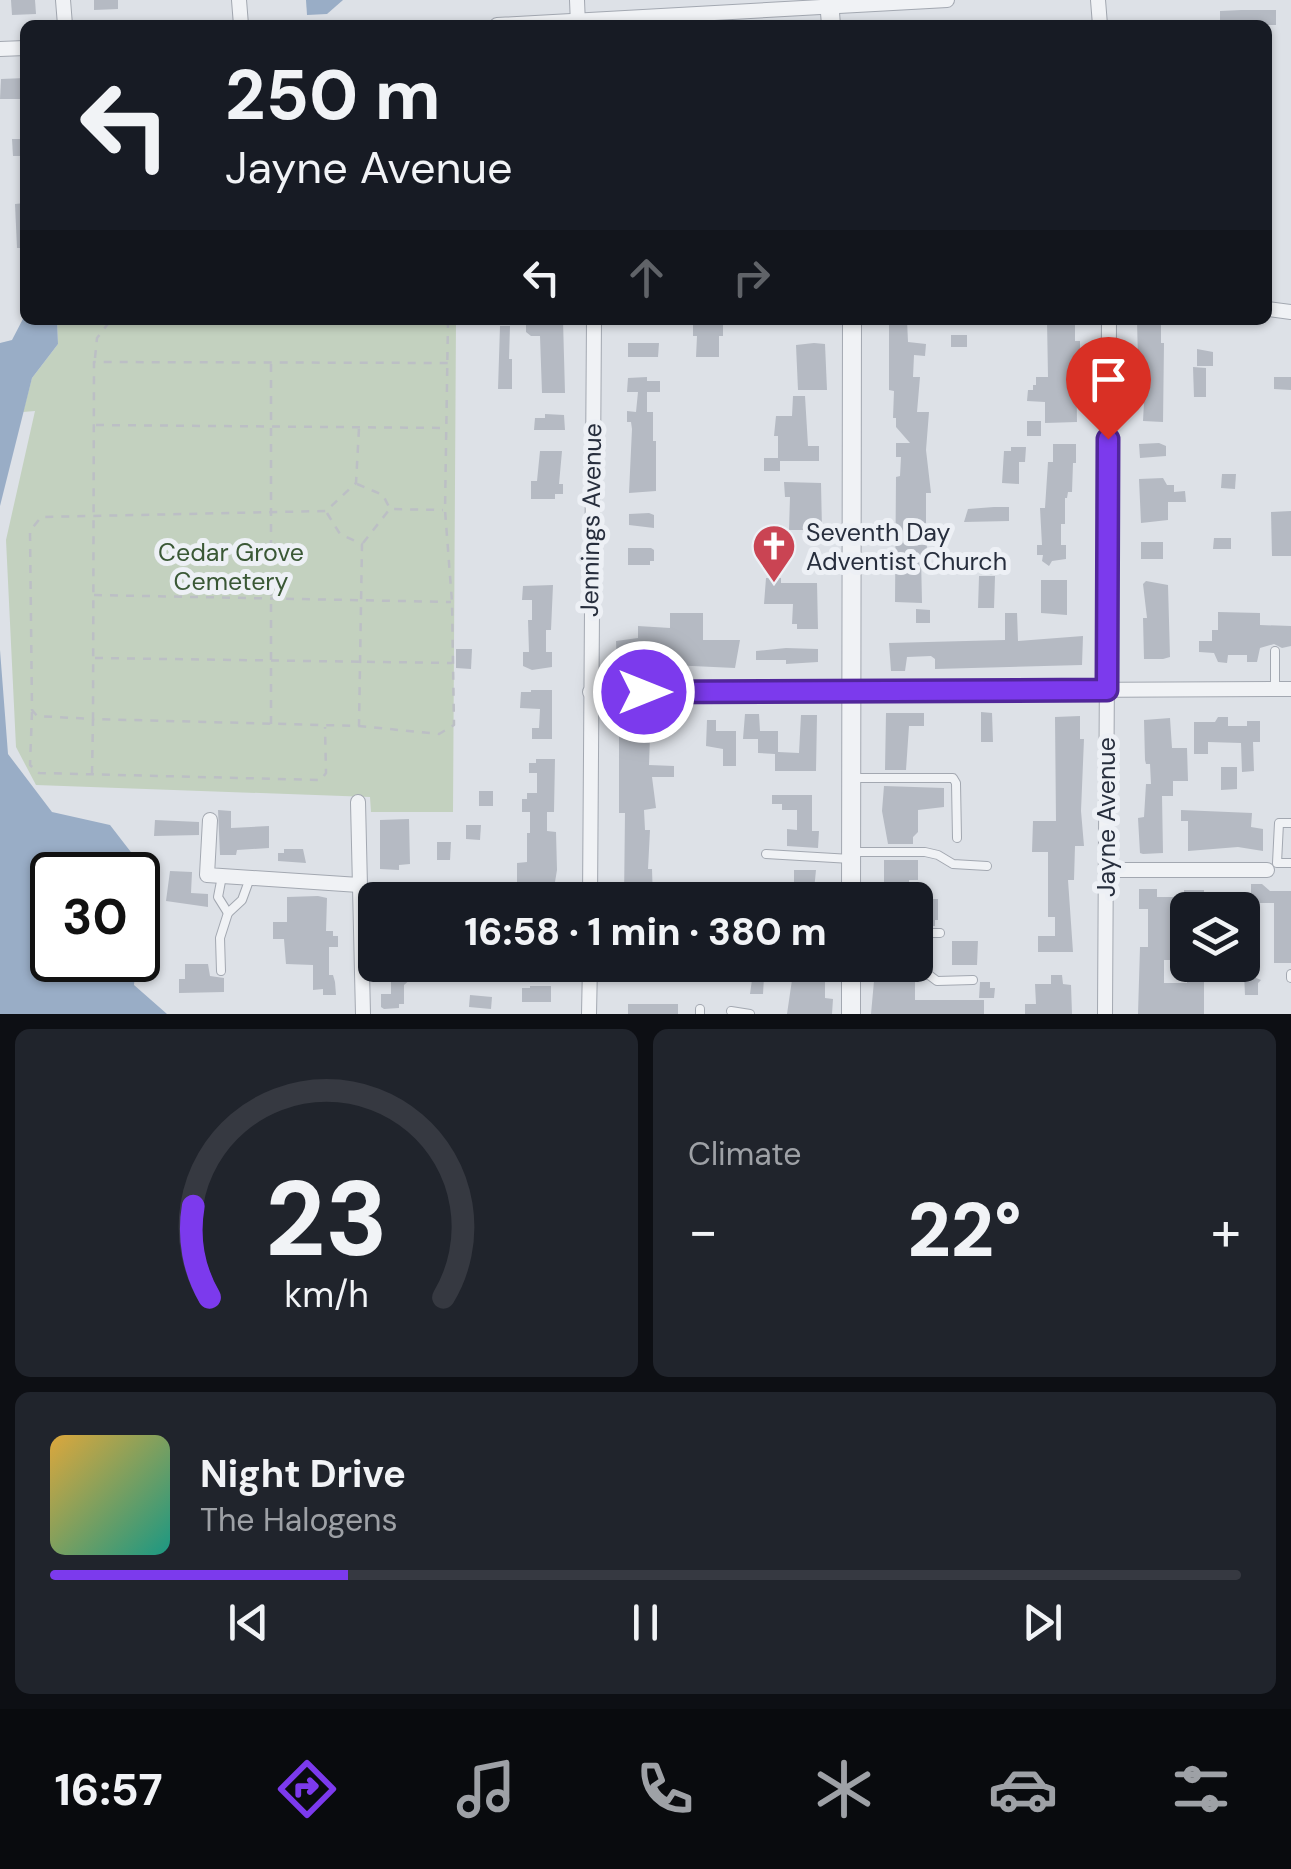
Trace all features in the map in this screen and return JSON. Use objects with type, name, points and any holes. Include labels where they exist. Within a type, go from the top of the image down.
[{"type":"street","points":[[641,20],[830,11],[948,0]]},
{"type":"street","name":"Jennings Avenue","points":[[590,882],[594,325]]},
{"type":"street","points":[[851,882],[852,325]]},
{"type":"street","name":"Jayne Avenue","points":[[1105,1014],[1109,325]]},
{"type":"street","points":[[590,692],[1283,689]]},
{"type":"street","points":[[358,802],[359,882]]},
{"type":"street","points":[[210,820],[207,875],[358,884]]},
{"type":"street","points":[[1106,870],[1267,870]]},
{"type":"street","points":[[363,982],[364,1014]]},
{"type":"street","points":[[590,982],[590,1014]]},
{"type":"street","points":[[851,982],[851,1014]]},
{"type":"lane","points":[[1275,651],[1283,689]]},
{"type":"lane","points":[[852,778],[953,778],[957,838]]},
{"type":"lane","points":[[1291,823],[1279,823],[1277,863],[1291,862]]},
{"type":"lane","points":[[766,854],[852,856],[925,852],[953,864],[988,866]]},
{"type":"lane","points":[[222,876],[218,897],[228,914]]},
{"type":"lane","points":[[221,971],[220,938],[228,914],[242,900],[250,878]]},
{"type":"lane","points":[[933,933],[940,933]]},
{"type":"lane","points":[[933,977],[973,980]]},
{"type":"lane","points":[[731,1011],[750,1014]]},
{"type":"path","points":[[92,774],[94,362],[98,338],[108,325]]},
{"type":"path","points":[[32,710],[37,716],[93,720],[360,726],[438,734],[454,725],[452,602],[445,510],[448,325]]},
{"type":"path","points":[[94,362],[449,362]]},
{"type":"path","points":[[270,724],[271,362]]},
{"type":"path","points":[[94,425],[448,428]]},
{"type":"path","points":[[325,726],[326,773],[321,780],[39,773],[30,765],[30,530],[41,516],[326,512],[356,484],[360,428]]},
{"type":"path","points":[[356,484],[383,495],[390,509]]},
{"type":"path","points":[[390,509],[445,510]]},
{"type":"path","points":[[360,726],[362,544],[390,509]]},
{"type":"path","points":[[326,512],[340,534],[362,544]]},
{"type":"path","points":[[94,595],[452,602]]},
{"type":"path","points":[[94,658],[453,663]]},
{"type":"green space","name":"Cedar Grove Cemetery","points":[[57,325],[456,325],[453,812],[371,812],[370,797],[36,785],[16,747],[6,540],[35,411],[23,412],[32,378],[58,344]]},
{"type":"water","points":[[306,0],[343,0],[327,14],[307,15]]},
{"type":"water","points":[[20,325],[57,325],[58,344],[32,378],[0,506],[0,343],[12,340]]},
{"type":"water","points":[[0,650],[8,754],[52,812],[110,825],[131,852],[30,852],[30,982],[134,982],[167,1014],[0,1014]]},
{"type":"building","points":[[11,0],[35,0],[36,14],[12,15]]},
{"type":"building","points":[[94,0],[118,0],[118,9],[94,10]]},
{"type":"building","points":[[1276,10],[1276,25],[1272,25],[1272,20],[1220,20],[1220,11]]},
{"type":"building","points":[[20,78],[20,99],[0,99],[1,79]]},
{"type":"building","points":[[12,139],[20,139],[20,156],[13,156]]},
{"type":"building","points":[[15,204],[20,204],[20,248],[17,248]]},
{"type":"building","points":[[526,325],[563,325],[565,393],[542,393],[540,336],[526,332]]},
{"type":"building","points":[[693,325],[723,325],[719,357],[696,357],[697,336],[693,336]]},
{"type":"building","points":[[889,325],[907,325],[908,342],[926,344],[925,356],[914,355],[913,377],[920,377],[917,412],[929,412],[926,450],[931,493],[926,493],[926,523],[916,523],[916,545],[927,545],[926,558],[921,557],[922,603],[895,602],[896,477],[900,476],[901,457],[896,457],[896,443],[910,443],[896,427],[894,391],[889,390]]},
{"type":"building","points":[[1047,325],[1075,325],[1075,341],[1080,341],[1080,356],[1076,356],[1077,422],[1045,423],[1045,402],[1027,401],[1036,377],[1048,377]]},
{"type":"building","points":[[1137,325],[1161,325],[1163,422],[1143,421],[1144,402],[1139,400]]},
{"type":"building","points":[[500,326],[510,326],[512,389],[498,389]]},
{"type":"building","points":[[951,335],[967,335],[967,347],[951,347]]},
{"type":"building","points":[[628,343],[659,343],[658,357],[628,357]]},
{"type":"building","points":[[825,344],[827,390],[798,390],[796,345]]},
{"type":"building","points":[[1197,349],[1213,352],[1213,366],[1197,366]]},
{"type":"building","points":[[1193,367],[1206,368],[1206,397],[1194,397]]},
{"type":"building","points":[[647,377],[647,381],[660,381],[660,392],[647,392],[647,412],[653,412],[656,441],[656,491],[629,493],[632,429],[627,411],[636,412],[638,392],[627,392],[628,378]]},
{"type":"building","points":[[1274,377],[1291,377],[1291,390],[1274,389]]},
{"type":"building","points":[[793,396],[805,396],[808,446],[819,446],[819,461],[780,461],[780,471],[764,471],[764,458],[778,458],[776,416],[792,416]]},
{"type":"building","points":[[545,414],[564,415],[565,430],[534,430],[535,418],[545,418]]},
{"type":"building","points":[[1027,421],[1041,421],[1041,436],[1027,436]]},
{"type":"building","points":[[1053,444],[1076,444],[1076,463],[1072,492],[1065,498],[1065,524],[1061,524],[1066,559],[1052,561],[1049,566],[1042,561],[1043,555],[1037,555],[1037,545],[1042,545],[1040,508],[1045,508]]},
{"type":"building","points":[[1139,444],[1166,446],[1166,456],[1140,458]]},
{"type":"building","points":[[1011,447],[1026,447],[1025,462],[1019,462],[1019,484],[1002,483],[1004,451],[1011,451]]},
{"type":"building","points":[[540,451],[562,451],[559,484],[563,484],[563,494],[555,494],[555,499],[531,499],[531,481],[537,481]]},
{"type":"building","points":[[1222,474],[1236,474],[1235,489],[1221,488]]},
{"type":"building","points":[[1163,478],[1167,485],[1174,485],[1174,492],[1185,491],[1186,502],[1168,502],[1168,520],[1141,523],[1139,479]]},
{"type":"building","points":[[784,482],[821,483],[822,530],[789,530],[790,497],[785,497]]},
{"type":"building","points":[[1009,507],[1009,521],[964,522],[968,509]]},
{"type":"building","points":[[1291,511],[1291,556],[1272,556],[1271,512]]},
{"type":"building","points":[[629,514],[654,515],[654,528],[629,525]]},
{"type":"building","points":[[1214,538],[1231,538],[1231,549],[1213,549]]},
{"type":"building","points":[[1141,542],[1163,542],[1163,559],[1141,559]]},
{"type":"building","points":[[628,548],[651,548],[654,561],[650,565],[628,565]]},
{"type":"building","points":[[979,576],[995,576],[994,608],[978,608]]},
{"type":"building","points":[[766,578],[781,578],[781,583],[817,583],[818,629],[797,629],[797,624],[792,624],[793,604],[764,604]]},
{"type":"building","points":[[1041,580],[1067,580],[1067,615],[1041,613]]},
{"type":"building","points":[[1146,581],[1168,585],[1170,657],[1163,659],[1144,659]]},
{"type":"building","points":[[553,585],[551,630],[546,630],[546,652],[552,652],[552,667],[532,670],[523,666],[523,652],[529,652],[532,600],[522,600],[523,586]]},
{"type":"building","points":[[916,609],[930,610],[930,623],[916,623]]},
{"type":"building","points":[[1218,612],[1260,613],[1260,625],[1291,626],[1291,646],[1282,648],[1274,644],[1260,648],[1257,662],[1247,662],[1247,655],[1228,655],[1227,663],[1218,662],[1214,653],[1199,652],[1199,641],[1212,641],[1212,630],[1218,630]]},
{"type":"building","points":[[670,613],[703,613],[703,640],[740,640],[735,668],[617,667],[616,641],[638,638],[638,626],[670,628]]},
{"type":"building","points":[[1005,613],[1017,613],[1018,641],[1083,636],[1082,665],[935,669],[931,656],[907,657],[905,671],[891,671],[889,643],[1005,640]]},
{"type":"building","points":[[456,649],[472,649],[471,669],[456,668]]},
{"type":"building","points":[[818,649],[818,662],[786,664],[786,660],[756,660],[756,651]]},
{"type":"building","points":[[552,690],[552,739],[532,739],[532,728],[539,728],[540,709],[520,708],[521,692]]},
{"type":"building","points":[[981,712],[992,713],[993,742],[981,742]]},
{"type":"building","points":[[886,713],[924,713],[924,726],[909,726],[906,770],[885,770]]},
{"type":"building","points":[[745,714],[759,714],[760,731],[778,731],[778,752],[799,753],[801,715],[817,715],[816,771],[775,771],[775,754],[758,753],[758,739],[743,739]]},
{"type":"building","points":[[619,715],[644,715],[647,723],[670,724],[670,736],[650,736],[649,765],[674,766],[674,777],[652,777],[656,808],[644,810],[645,830],[650,830],[648,869],[652,869],[652,882],[624,882],[625,813],[619,813]]},
{"type":"building","points":[[1080,716],[1080,739],[1084,739],[1084,846],[1075,846],[1074,880],[1068,880],[1073,952],[1038,952],[1038,936],[1055,936],[1055,917],[1048,917],[1048,852],[1032,852],[1033,821],[1056,821],[1055,717]]},
{"type":"building","points":[[1218,717],[1228,717],[1228,726],[1260,721],[1260,742],[1253,742],[1254,771],[1242,772],[1241,743],[1208,742],[1208,754],[1194,754],[1194,722],[1215,722]]},
{"type":"building","points":[[1170,718],[1172,748],[1187,748],[1188,781],[1173,781],[1173,796],[1162,796],[1163,853],[1143,854],[1138,818],[1144,817],[1146,784],[1151,784],[1150,764],[1145,760],[1144,720]]},
{"type":"building","points":[[707,720],[716,720],[716,731],[736,731],[736,766],[723,766],[723,749],[706,746]]},
{"type":"building","points":[[536,759],[555,759],[554,812],[547,812],[547,831],[556,832],[557,870],[555,882],[517,882],[517,863],[527,862],[530,833],[530,812],[522,812],[522,799],[527,799],[527,793],[537,793],[537,773],[529,773],[529,763],[536,763]]},
{"type":"building","points":[[1221,767],[1237,767],[1237,789],[1221,790]]},
{"type":"building","points":[[884,786],[944,788],[944,807],[918,810],[918,832],[913,844],[888,844],[882,811]]},
{"type":"building","points":[[479,791],[493,791],[493,806],[479,806]]},
{"type":"building","points":[[772,795],[812,795],[812,831],[819,831],[818,848],[787,846],[787,829],[797,830],[797,810],[782,810],[782,804],[772,804]]},
{"type":"building","points":[[218,810],[231,811],[231,828],[269,826],[269,848],[220,855]]},
{"type":"building","points":[[1181,810],[1252,813],[1251,827],[1263,829],[1263,851],[1238,847],[1188,851],[1188,821],[1181,821]]},
{"type":"building","points":[[409,819],[410,864],[399,865],[399,870],[380,869],[380,820]]},
{"type":"building","points":[[155,820],[199,822],[199,835],[154,836]]},
{"type":"building","points":[[466,825],[481,825],[480,840],[466,839]]},
{"type":"building","points":[[437,842],[451,842],[450,860],[437,860]]},
{"type":"building","points":[[284,849],[303,849],[306,863],[278,861],[278,853],[284,853]]},
{"type":"building","points":[[884,860],[918,860],[918,880],[884,882]]},
{"type":"building","points":[[794,870],[816,870],[815,882],[794,882]]},
{"type":"building","points":[[170,871],[192,872],[191,893],[208,894],[208,907],[166,901]]},
{"type":"building","points":[[1251,884],[1262,884],[1270,891],[1291,891],[1291,963],[1274,963],[1274,903],[1260,903],[1260,892],[1251,892]]},
{"type":"building","points":[[1139,889],[1157,889],[1157,897],[1170,897],[1170,960],[1164,960],[1164,983],[1204,982],[1204,1014],[1138,1014],[1140,947],[1148,947],[1148,909],[1139,909]]},
{"type":"building","points":[[287,897],[327,898],[326,931],[338,936],[338,947],[329,947],[329,975],[333,975],[336,995],[323,995],[323,989],[313,990],[313,965],[286,964],[284,939],[273,939],[273,922],[287,922]]},
{"type":"building","points":[[933,899],[938,899],[938,920],[935,926]]},
{"type":"building","points":[[952,941],[978,941],[977,965],[952,965]]},
{"type":"building","points":[[185,964],[208,964],[210,976],[224,978],[224,992],[179,993],[179,979],[185,979]]},
{"type":"building","points":[[1051,975],[1062,975],[1063,984],[1071,985],[1072,1014],[1025,1014],[1025,1004],[1036,1004],[1035,984],[1051,984]]},
{"type":"building","points":[[391,982],[407,982],[404,1004],[384,1009],[381,994],[391,994]]},
{"type":"building","points":[[752,982],[764,982],[763,994],[750,994]]},
{"type":"building","points":[[792,982],[825,982],[825,998],[833,999],[832,1014],[787,1014]]},
{"type":"building","points":[[874,982],[915,982],[915,1000],[984,1000],[984,1014],[871,1014]]},
{"type":"building","points":[[980,982],[990,982],[990,988],[995,988],[994,998],[979,998]]},
{"type":"building","points":[[1244,982],[1259,982],[1258,995],[1245,995]]},
{"type":"building","points":[[551,986],[551,1002],[522,1002],[522,988]]},
{"type":"building","points":[[470,995],[492,997],[491,1009],[469,1007]]},
{"type":"building","points":[[628,1004],[678,1004],[678,1014],[628,1014]]},
{"type":"place","name":"Seventh Day Adventist Church","points":[[774,584]]},
{"type":"route","points":[[644,692],[1107,690],[1108,439]]}]
